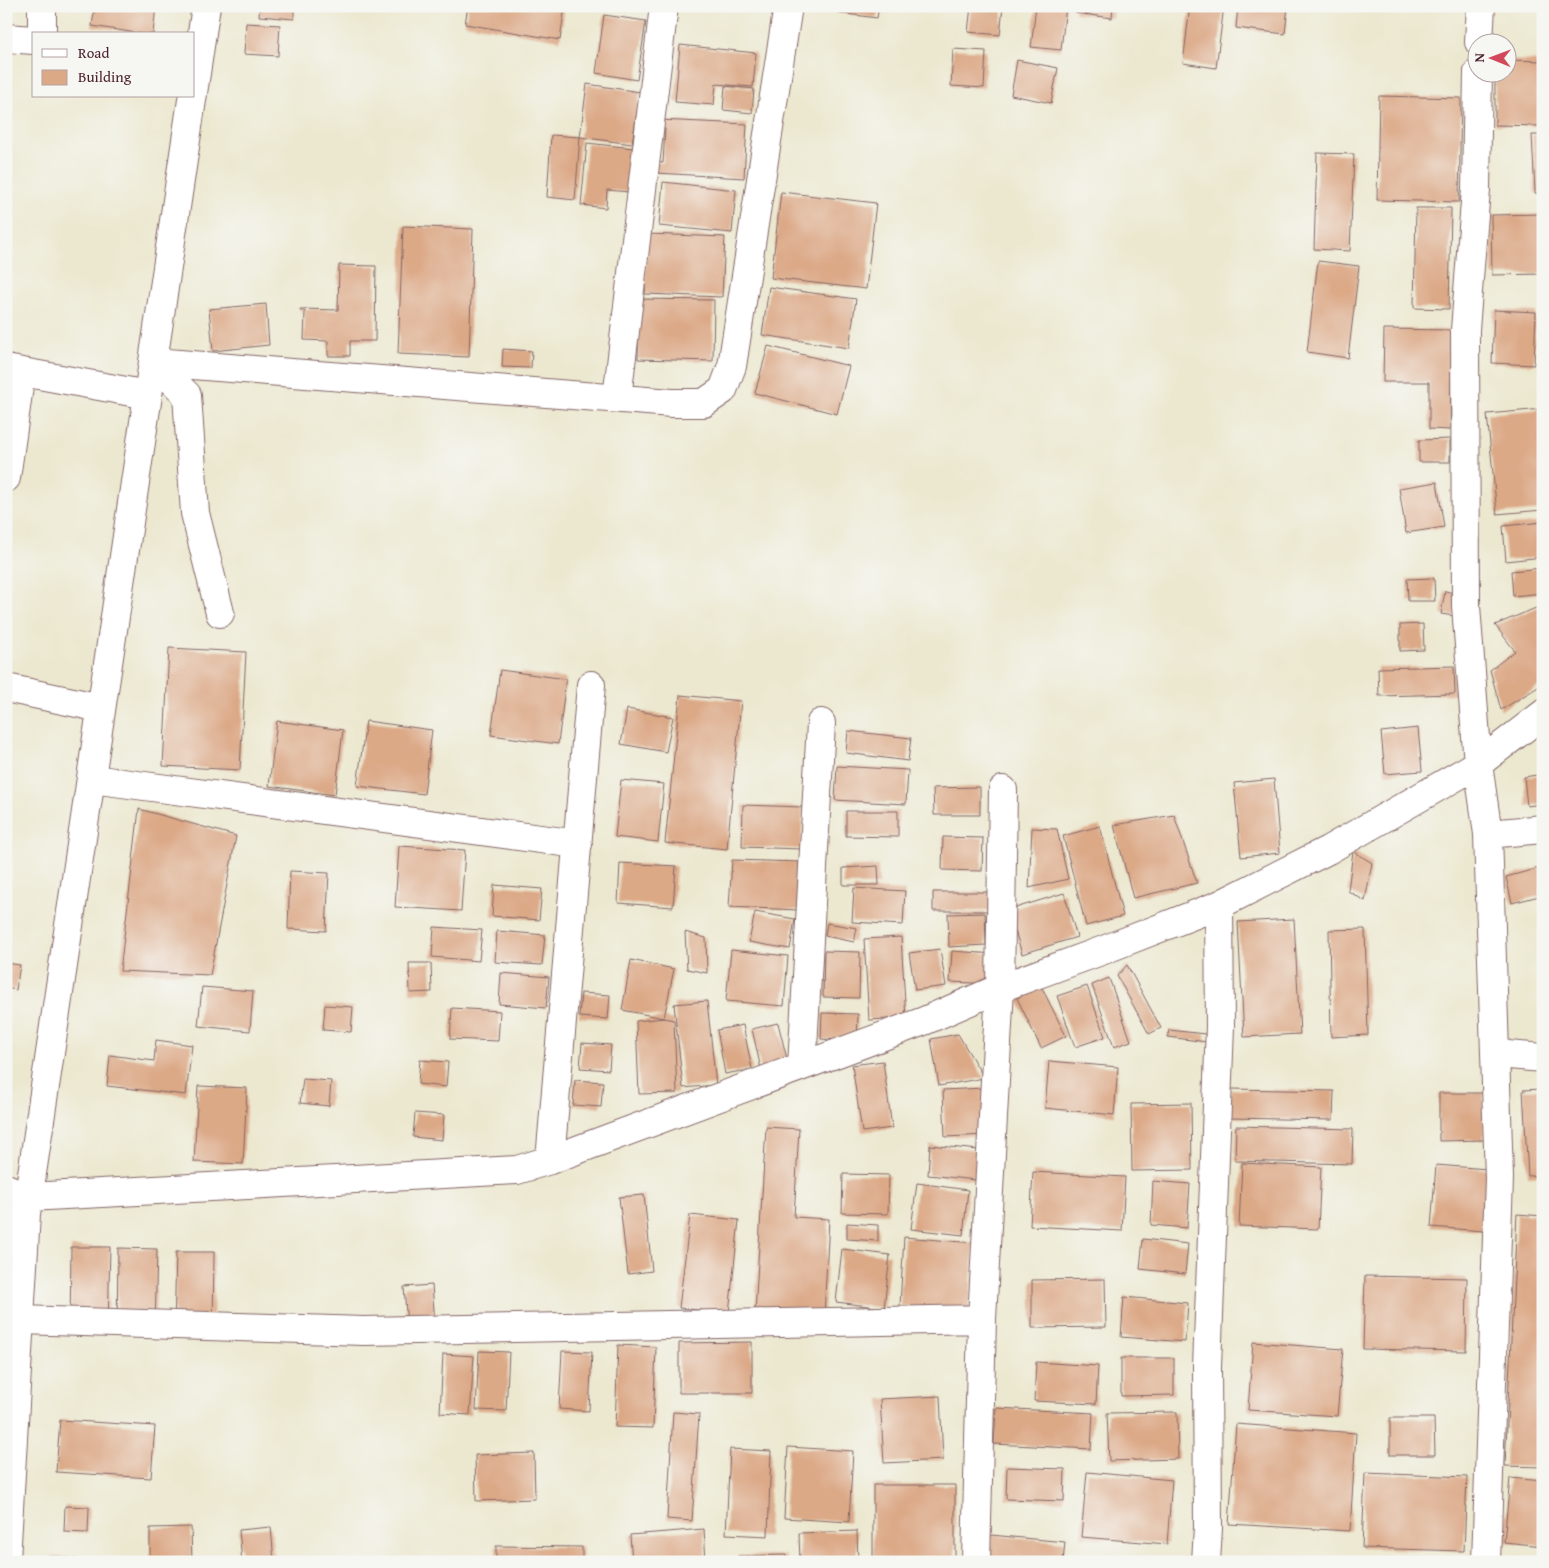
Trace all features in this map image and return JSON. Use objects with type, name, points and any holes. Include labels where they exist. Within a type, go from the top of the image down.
[{"type":"street","points":[[42,6],[42,32]]},
{"type":"street","points":[[195,74],[206,6]]},
{"type":"street","points":[[617,398],[664,6]]},
{"type":"street","points":[[154,362],[672,403],[704,403],[723,390],[732,366],[788,6]]},
{"type":"street","points":[[1480,32],[1481,6]]},
{"type":"street","points":[[6,38],[32,40]]},
{"type":"street","points":[[1478,82],[1476,189],[1465,330],[1466,606],[1478,764],[1488,834],[1499,1178],[1486,1562]]},
{"type":"street","points":[[6,1560],[26,1214],[17,1193],[92,779],[192,98]]},
{"type":"street","points":[[154,362],[187,395],[195,513],[220,613]]},
{"type":"street","points":[[6,478],[14,370],[148,395]]},
{"type":"street","points":[[550,1160],[592,685]]},
{"type":"street","points":[[6,688],[101,708]]},
{"type":"street","points":[[17,1193],[517,1170],[550,1160],[924,1021],[1000,988],[1219,905],[1328,850],[1478,764],[1543,714]]},
{"type":"street","points":[[802,1066],[821,723]]},
{"type":"street","points":[[92,779],[578,844]]},
{"type":"street","points":[[976,1562],[982,1319],[1000,988],[1003,790]]},
{"type":"street","points":[[1488,834],[1543,829]]},
{"type":"street","points":[[1206,1562],[1208,1528],[1207,1367],[1220,1026],[1219,905]]},
{"type":"street","points":[[1496,1054],[1543,1058]]},
{"type":"street","points":[[20,1320],[364,1331],[982,1319]]},
{"type":"building","points":[[95,6],[156,6],[153,32],[130,32],[92,26]]},
{"type":"building","points":[[260,6],[294,6],[294,19],[259,16]]},
{"type":"building","points":[[468,6],[565,6],[560,40],[465,24]]},
{"type":"building","points":[[840,6],[879,6],[877,18],[839,13]]},
{"type":"building","points":[[971,6],[1003,6],[1000,35],[968,32]]},
{"type":"building","points":[[1036,6],[1066,6],[1061,50],[1031,47]]},
{"type":"building","points":[[1075,6],[1113,6],[1112,18],[1075,13]]},
{"type":"building","points":[[1190,6],[1224,6],[1216,68],[1183,63]]},
{"type":"building","points":[[1238,6],[1288,6],[1285,34],[1236,28]]},
{"type":"building","points":[[604,15],[646,21],[637,80],[596,73]]},
{"type":"building","points":[[246,23],[280,25],[278,56],[244,54]]},
{"type":"building","points":[[680,45],[756,53],[753,87],[716,84],[714,105],[675,102]]},
{"type":"building","points":[[953,49],[986,51],[984,88],[951,86]]},
{"type":"building","points":[[1017,60],[1058,68],[1051,103],[1011,95]]},
{"type":"building","points":[[1516,60],[1543,61],[1543,126],[1495,125],[1495,82],[1516,82]]},
{"type":"building","points":[[587,84],[640,92],[632,144],[580,137]]},
{"type":"building","points":[[725,86],[754,89],[752,113],[723,110]]},
{"type":"building","points":[[1379,96],[1461,98],[1459,202],[1377,200]]},
{"type":"building","points":[[658,120],[747,124],[744,178],[656,173],[656,162],[663,163],[665,129],[657,129]]},
{"type":"building","points":[[551,135],[580,137],[575,200],[547,197]]},
{"type":"building","points":[[1532,135],[1543,135],[1543,193],[1535,193]]},
{"type":"building","points":[[587,143],[633,148],[629,192],[607,190],[606,208],[581,205]]},
{"type":"building","points":[[1317,153],[1354,154],[1350,251],[1314,249]]},
{"type":"building","points":[[663,182],[736,190],[732,233],[659,226]]},
{"type":"building","points":[[781,192],[876,203],[866,289],[771,278]]},
{"type":"building","points":[[1416,208],[1451,208],[1449,309],[1414,308]]},
{"type":"building","points":[[1543,214],[1543,274],[1492,275],[1491,215]]},
{"type":"building","points":[[403,226],[473,229],[469,357],[398,354]]},
{"type":"building","points":[[647,234],[725,237],[722,297],[645,294]]},
{"type":"building","points":[[1318,261],[1359,266],[1348,358],[1307,352]]},
{"type":"building","points":[[339,265],[376,266],[375,341],[350,341],[350,356],[328,356],[328,341],[304,340],[305,311],[300,311],[300,309],[338,310]]},
{"type":"building","points":[[769,287],[856,299],[849,348],[762,335]]},
{"type":"building","points":[[639,299],[714,300],[713,361],[638,359]]},
{"type":"building","points":[[266,304],[269,345],[213,351],[209,309]]},
{"type":"building","points":[[1494,310],[1536,312],[1534,365],[1492,363]]},
{"type":"building","points":[[1384,329],[1452,330],[1450,430],[1429,429],[1429,382],[1383,382]]},
{"type":"building","points":[[768,346],[849,366],[837,414],[755,393]]},
{"type":"building","points":[[503,349],[532,351],[531,368],[502,367]]},
{"type":"building","points":[[1543,409],[1543,510],[1497,514],[1487,414]]},
{"type":"building","points":[[1450,439],[1450,462],[1419,462],[1419,440]]},
{"type":"building","points":[[1437,482],[1444,527],[1406,533],[1399,488]]},
{"type":"building","points":[[1543,522],[1543,557],[1506,561],[1503,526]]},
{"type":"building","points":[[1543,568],[1543,593],[1513,596],[1511,571]]},
{"type":"building","points":[[1434,578],[1435,601],[1408,601],[1407,579]]},
{"type":"building","points":[[1445,591],[1458,594],[1454,616],[1441,614]]},
{"type":"building","points":[[1543,605],[1543,684],[1501,710],[1490,670],[1515,651],[1495,625]]},
{"type":"building","points":[[1423,624],[1424,650],[1400,651],[1400,625]]},
{"type":"building","points":[[169,648],[246,652],[240,770],[163,766]]},
{"type":"building","points":[[1454,666],[1455,694],[1379,696],[1378,668]]},
{"type":"building","points":[[500,670],[566,679],[558,744],[491,735]]},
{"type":"building","points":[[680,695],[741,701],[727,849],[665,843]]},
{"type":"building","points":[[627,709],[673,717],[666,752],[621,744]]},
{"type":"building","points":[[277,721],[343,730],[335,795],[269,786]]},
{"type":"building","points":[[366,721],[432,730],[424,794],[357,786]]},
{"type":"building","points":[[1537,725],[1543,725],[1543,766],[1542,766]]},
{"type":"building","points":[[1418,728],[1422,771],[1385,774],[1381,732]]},
{"type":"building","points":[[848,731],[911,738],[908,761],[846,753]]},
{"type":"building","points":[[837,766],[908,770],[906,804],[835,800]]},
{"type":"building","points":[[1543,774],[1543,804],[1527,806],[1524,777]]},
{"type":"building","points":[[1274,779],[1280,853],[1241,857],[1234,783]]},
{"type":"building","points":[[621,780],[664,784],[658,842],[615,837]]},
{"type":"building","points":[[980,787],[980,815],[934,815],[933,788]]},
{"type":"building","points":[[743,805],[803,807],[801,849],[742,847]]},
{"type":"building","points":[[139,809],[236,836],[210,975],[120,971]]},
{"type":"building","points":[[846,811],[898,811],[898,837],[846,836]]},
{"type":"building","points":[[1174,815],[1197,883],[1133,898],[1114,825]]},
{"type":"building","points":[[1100,826],[1123,916],[1086,926],[1063,836]]},
{"type":"building","points":[[1032,828],[1057,829],[1068,879],[1029,888]]},
{"type":"building","points":[[943,837],[983,838],[982,871],[942,870]]},
{"type":"building","points":[[399,846],[465,850],[461,911],[395,907]]},
{"type":"building","points":[[1353,851],[1372,863],[1365,901],[1348,891]]},
{"type":"building","points":[[732,860],[801,862],[799,910],[729,907]]},
{"type":"building","points":[[620,863],[676,866],[673,907],[618,903]]},
{"type":"building","points":[[878,866],[879,885],[843,885],[843,868]]},
{"type":"building","points":[[1543,867],[1543,895],[1512,903],[1506,877]]},
{"type":"building","points":[[290,871],[329,873],[326,931],[288,929]]},
{"type":"building","points":[[494,885],[542,889],[539,920],[492,916]]},
{"type":"building","points":[[854,888],[905,891],[903,925],[852,922]]},
{"type":"building","points":[[933,892],[991,892],[992,911],[933,911]]},
{"type":"building","points":[[1064,893],[1077,937],[1022,954],[1009,910]]},
{"type":"building","points":[[755,912],[795,919],[790,949],[749,942]]},
{"type":"building","points":[[985,913],[986,945],[949,947],[948,914]]},
{"type":"building","points":[[1294,919],[1300,1034],[1244,1037],[1238,922]]},
{"type":"building","points":[[827,923],[857,928],[854,942],[825,936]]},
{"type":"building","points":[[434,927],[482,930],[479,961],[432,957]]},
{"type":"building","points":[[1365,929],[1368,1035],[1331,1037],[1329,930]]},
{"type":"building","points":[[497,931],[545,935],[542,965],[495,962]]},
{"type":"building","points":[[685,932],[706,938],[707,973],[687,969]]},
{"type":"building","points":[[901,937],[906,1018],[869,1020],[864,939]]},
{"type":"building","points":[[940,949],[946,986],[915,990],[909,953]]},
{"type":"building","points":[[731,950],[788,956],[784,1006],[726,1001]]},
{"type":"building","points":[[824,951],[860,952],[859,998],[823,997]]},
{"type":"building","points":[[952,951],[995,954],[994,984],[950,982]]},
{"type":"building","points":[[631,960],[674,969],[664,1018],[622,1010]]},
{"type":"building","points":[[6,963],[20,965],[16,990],[6,988]]},
{"type":"building","points":[[409,963],[431,963],[432,992],[410,993]]},
{"type":"building","points":[[1127,965],[1161,1028],[1149,1034],[1117,976]]},
{"type":"building","points":[[501,973],[549,977],[546,1008],[499,1004]]},
{"type":"building","points":[[1109,978],[1131,1041],[1114,1047],[1092,985]]},
{"type":"building","points":[[1041,986],[1066,1036],[1041,1048],[1017,998]]},
{"type":"building","points":[[1087,986],[1105,1037],[1075,1047],[1057,996]]},
{"type":"building","points":[[202,987],[253,991],[250,1031],[198,1026]]},
{"type":"building","points":[[581,993],[610,995],[608,1019],[579,1017]]},
{"type":"building","points":[[707,1001],[716,1085],[683,1088],[674,1004]]},
{"type":"building","points":[[325,1005],[353,1007],[351,1032],[323,1030]]},
{"type":"building","points":[[452,1008],[500,1011],[498,1041],[450,1039]]},
{"type":"building","points":[[822,1013],[858,1014],[857,1041],[821,1039]]},
{"type":"building","points":[[664,1018],[674,1020],[677,1093],[639,1094],[636,1021]]},
{"type":"building","points":[[778,1023],[788,1063],[761,1069],[752,1029]]},
{"type":"building","points":[[743,1025],[752,1069],[725,1074],[717,1030]]},
{"type":"building","points":[[1169,1030],[1205,1034],[1207,1042],[1168,1037]]},
{"type":"building","points":[[958,1034],[984,1078],[939,1086],[931,1039]]},
{"type":"building","points":[[156,1040],[192,1045],[186,1095],[107,1086],[110,1055],[154,1061]]},
{"type":"building","points":[[582,1043],[611,1045],[609,1070],[580,1068]]},
{"type":"building","points":[[420,1060],[448,1062],[446,1087],[418,1084]]},
{"type":"building","points":[[883,1061],[892,1128],[862,1132],[852,1065]]},
{"type":"building","points":[[1049,1061],[1118,1067],[1114,1115],[1045,1108]]},
{"type":"building","points":[[303,1079],[331,1081],[329,1106],[300,1103]]},
{"type":"building","points":[[575,1080],[603,1082],[601,1107],[573,1105]]},
{"type":"building","points":[[198,1086],[247,1088],[243,1164],[194,1162]]},
{"type":"building","points":[[984,1088],[986,1135],[945,1137],[943,1090]]},
{"type":"building","points":[[1231,1089],[1334,1091],[1333,1120],[1230,1118]]},
{"type":"building","points":[[1543,1089],[1543,1175],[1528,1176],[1523,1090]]},
{"type":"building","points":[[1439,1093],[1484,1093],[1484,1140],[1439,1141]]},
{"type":"building","points":[[1191,1103],[1192,1170],[1132,1171],[1131,1104]]},
{"type":"building","points":[[415,1113],[444,1115],[442,1140],[413,1137]]},
{"type":"building","points":[[1236,1126],[1353,1129],[1352,1164],[1235,1161]]},
{"type":"building","points":[[766,1127],[799,1129],[794,1217],[829,1219],[824,1317],[755,1313]]},
{"type":"building","points":[[930,1145],[979,1150],[976,1180],[928,1175]]},
{"type":"building","points":[[1242,1163],[1321,1167],[1318,1229],[1239,1226]]},
{"type":"building","points":[[1436,1165],[1488,1169],[1483,1231],[1431,1227]]},
{"type":"building","points":[[1033,1172],[1125,1177],[1122,1231],[1030,1226]]},
{"type":"building","points":[[843,1174],[889,1175],[888,1214],[842,1213]]},
{"type":"building","points":[[1153,1181],[1190,1184],[1187,1228],[1151,1225]]},
{"type":"building","points":[[917,1183],[968,1190],[963,1235],[911,1229]]},
{"type":"building","points":[[644,1195],[652,1271],[628,1274],[619,1197]]},
{"type":"building","points":[[1517,1214],[1543,1216],[1543,1467],[1505,1466]]},
{"type":"building","points":[[690,1215],[739,1220],[729,1313],[679,1308]]},
{"type":"building","points":[[847,1223],[878,1225],[878,1241],[847,1239]]},
{"type":"building","points":[[904,1237],[974,1243],[969,1311],[900,1306]]},
{"type":"building","points":[[1143,1239],[1188,1244],[1185,1274],[1140,1269]]},
{"type":"building","points":[[71,1247],[110,1247],[108,1329],[70,1328]]},
{"type":"building","points":[[118,1248],[157,1249],[155,1330],[117,1330]]},
{"type":"building","points":[[842,1249],[890,1255],[884,1308],[836,1302]]},
{"type":"building","points":[[176,1252],[214,1252],[213,1333],[174,1333]]},
{"type":"building","points":[[1365,1276],[1467,1278],[1466,1351],[1363,1349]]},
{"type":"building","points":[[1105,1279],[1106,1327],[1032,1328],[1032,1280]]},
{"type":"building","points":[[432,1285],[435,1323],[407,1325],[404,1287]]},
{"type":"building","points":[[1124,1297],[1188,1303],[1185,1342],[1121,1337]]},
{"type":"building","points":[[752,1342],[752,1393],[679,1393],[679,1343]]},
{"type":"building","points":[[1253,1342],[1343,1349],[1337,1416],[1248,1410]]},
{"type":"building","points":[[618,1345],[656,1347],[653,1428],[615,1427]]},
{"type":"building","points":[[479,1351],[509,1352],[506,1411],[476,1410]]},
{"type":"building","points":[[562,1351],[592,1352],[589,1411],[559,1409]]},
{"type":"building","points":[[443,1354],[474,1356],[470,1415],[440,1413]]},
{"type":"building","points":[[1121,1358],[1174,1358],[1174,1395],[1121,1396]]},
{"type":"building","points":[[1036,1362],[1098,1366],[1096,1404],[1034,1401]]},
{"type":"building","points":[[940,1396],[943,1460],[884,1463],[880,1399]]},
{"type":"building","points":[[996,1408],[1093,1413],[1091,1449],[994,1444]]},
{"type":"building","points":[[673,1412],[699,1414],[692,1521],[667,1519]]},
{"type":"building","points":[[1177,1412],[1178,1459],[1109,1461],[1107,1413]]},
{"type":"building","points":[[1390,1418],[1434,1418],[1435,1455],[1390,1455]]},
{"type":"building","points":[[60,1420],[155,1426],[151,1478],[56,1472]]},
{"type":"building","points":[[1236,1424],[1356,1433],[1350,1531],[1229,1524]]},
{"type":"building","points":[[788,1447],[853,1451],[849,1522],[784,1518]]},
{"type":"building","points":[[730,1449],[771,1451],[768,1536],[726,1534]]},
{"type":"building","points":[[534,1453],[535,1499],[476,1501],[475,1455]]},
{"type":"building","points":[[1007,1467],[1065,1469],[1064,1501],[1006,1499]]},
{"type":"building","points":[[1087,1472],[1172,1480],[1167,1544],[1081,1537]]},
{"type":"building","points":[[1365,1473],[1467,1477],[1464,1551],[1362,1548]]},
{"type":"building","points":[[1510,1478],[1543,1481],[1543,1546],[1504,1542]]},
{"type":"building","points":[[873,1485],[955,1485],[955,1562],[873,1562]]},
{"type":"building","points":[[65,1506],[89,1507],[88,1533],[64,1532]]},
{"type":"building","points":[[191,1527],[192,1562],[150,1562],[150,1528]]},
{"type":"building","points":[[271,1527],[274,1562],[242,1562],[239,1530]]},
{"type":"building","points":[[704,1529],[706,1562],[632,1562],[630,1535]]},
{"type":"building","points":[[857,1531],[858,1562],[800,1562],[799,1533]]},
{"type":"building","points":[[991,1535],[1065,1542],[1063,1562],[988,1562]]},
{"type":"building","points":[[496,1546],[582,1547],[582,1562],[496,1562]]},
{"type":"building","points":[[786,1555],[786,1562],[738,1562],[738,1556]]},
{"type":"building","points":[[51,1556],[77,1559],[78,1562],[50,1562]]}]
